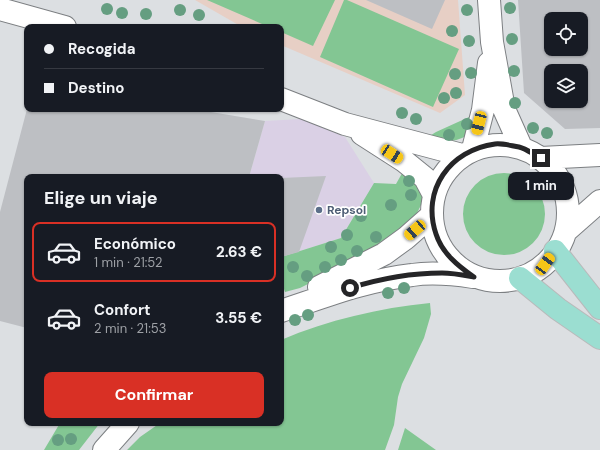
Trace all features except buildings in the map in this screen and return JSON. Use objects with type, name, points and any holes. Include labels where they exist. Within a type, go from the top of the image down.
[{"type":"main road","points":[[555,251],[600,308]]},
{"type":"main road","points":[[520,278],[558,309],[600,338]]},
{"type":"street","points":[[489,0],[492,42],[504,109],[521,148]]},
{"type":"street","points":[[0,9],[54,24]]},
{"type":"street","points":[[467,152],[482,110],[492,42]]},
{"type":"street","points":[[284,100],[345,124],[467,152]]},
{"type":"street","points":[[345,124],[404,162],[425,178],[433,205],[436,235],[457,265],[474,277]]},
{"type":"street","points":[[284,304],[384,254],[406,238],[433,205],[443,174],[467,152],[497,144],[521,148],[541,158],[561,182],[568,212],[564,238],[545,264],[531,275],[520,278],[491,281],[444,273],[412,274],[364,284],[284,309]]},
{"type":"street","points":[[541,158],[600,154]]},
{"type":"street","points":[[566,231],[600,201]]},
{"type":"street","points":[[104,450],[125,426]]},
{"type":"shaded area","points":[[195,0],[458,0],[465,95],[440,113],[284,46],[284,24],[237,24]]},
{"type":"shaded area","name":"Repsol","points":[[301,119],[345,137],[374,183],[341,238],[284,256],[284,174],[250,174],[265,121]]},
{"type":"green space","points":[[207,0],[335,0],[313,46],[284,33],[284,24],[262,24]]},
{"type":"green space","points":[[344,0],[459,49],[433,107],[320,57]]},
{"type":"green space","points":[[469,117],[472,119],[466,136],[452,141],[428,137],[436,132]]},
{"type":"green space","points":[[405,168],[414,175],[422,194],[422,203],[417,213],[410,221],[360,257],[300,288],[285,292],[284,256],[341,238],[374,183],[396,184]]},
{"type":"green space","points":[[504,173],[520,176],[533,185],[542,198],[545,214],[542,230],[533,243],[520,252],[504,255],[488,252],[475,243],[466,230],[463,214],[466,198],[475,185],[488,176]]},
{"type":"green space","points":[[430,303],[431,314],[424,338],[402,384],[398,397],[394,425],[385,450],[127,450],[140,437],[156,426],[284,426],[284,339],[317,326],[335,321],[411,305]]},
{"type":"green space","points":[[58,426],[98,426],[79,450],[44,450]]},
{"type":"green space","points":[[405,428],[436,450],[398,450]]},
{"type":"place","name":"Repsol","points":[[319,210]]},
{"type":"route","points":[[350,288],[412,274],[444,273],[474,277],[457,265],[436,235],[432,215],[434,195],[443,174],[462,155],[473,149],[497,144],[521,148],[541,158]]}]
